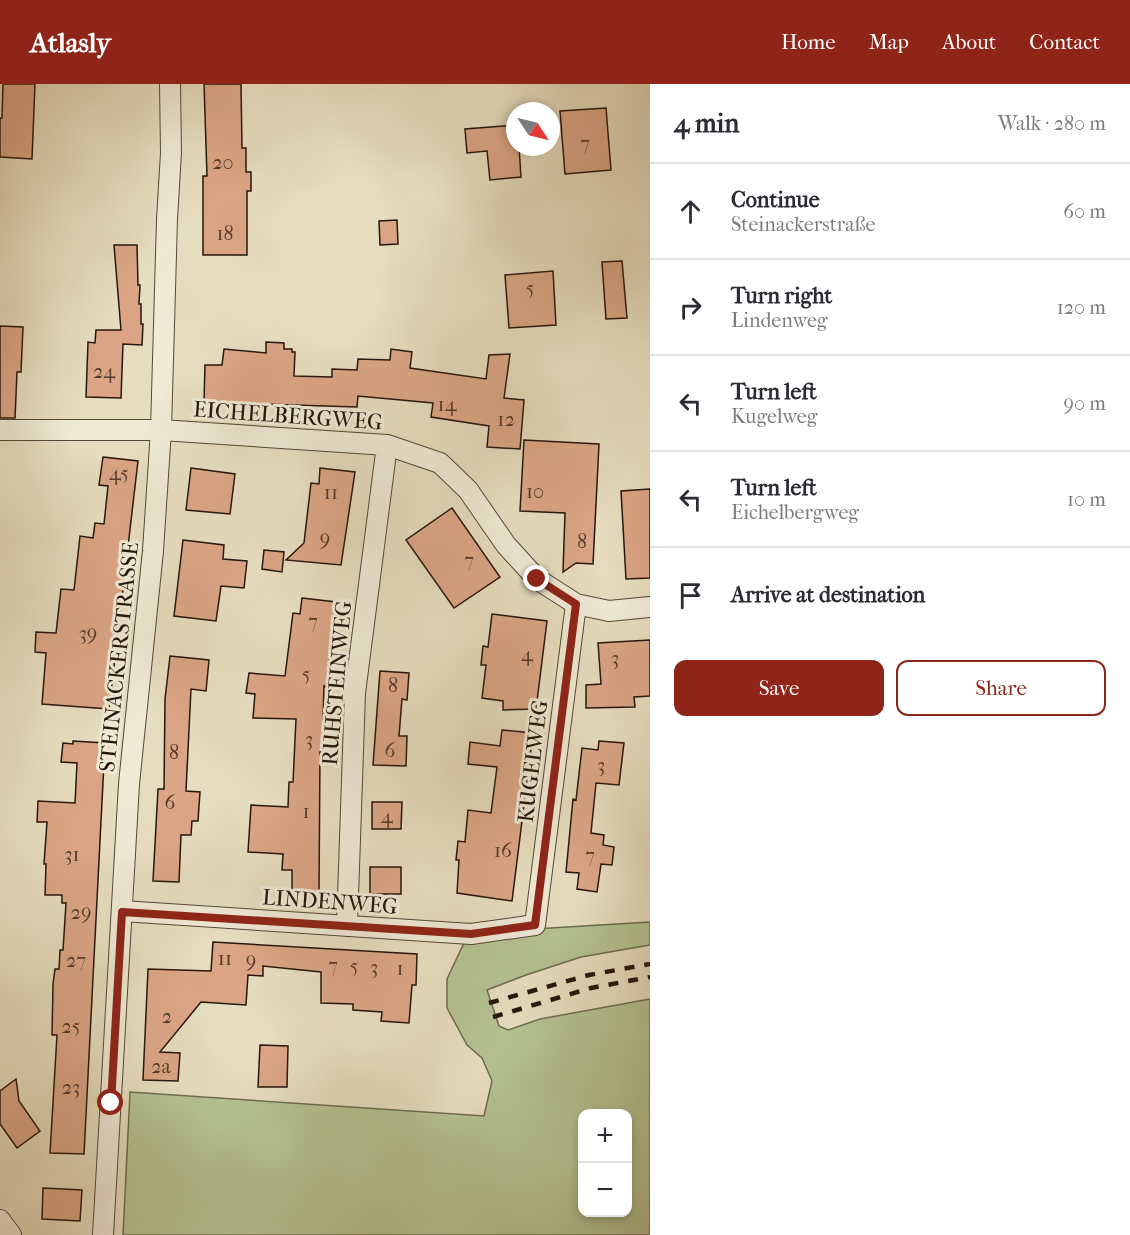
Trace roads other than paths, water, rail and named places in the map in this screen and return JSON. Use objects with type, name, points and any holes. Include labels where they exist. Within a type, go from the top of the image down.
[{"type":"street","name":"STEINACKERSTRASSE","points":[[103,1235],[129,784],[153,551],[161,430],[171,153],[170,84]]},
{"type":"street","name":"EICHELBERGWEG","points":[[0,430],[161,430],[387,445],[440,463],[468,490],[506,545],[537,579],[576,604],[609,610],[650,607]]},
{"type":"street","name":"RUHSTEINWEG","points":[[347,926],[355,693],[387,445]]},
{"type":"street","name":"KUGELWEG","points":[[535,925],[576,604]]},
{"type":"street","name":"LINDENWEG","points":[[122,912],[471,934],[535,925]]},
{"type":"street","points":[[0,1220],[11,1235]]},
{"type":"railway","points":[[489,1003],[589,975],[650,964]]},
{"type":"railway","points":[[493,1017],[591,988],[650,977]]}]
